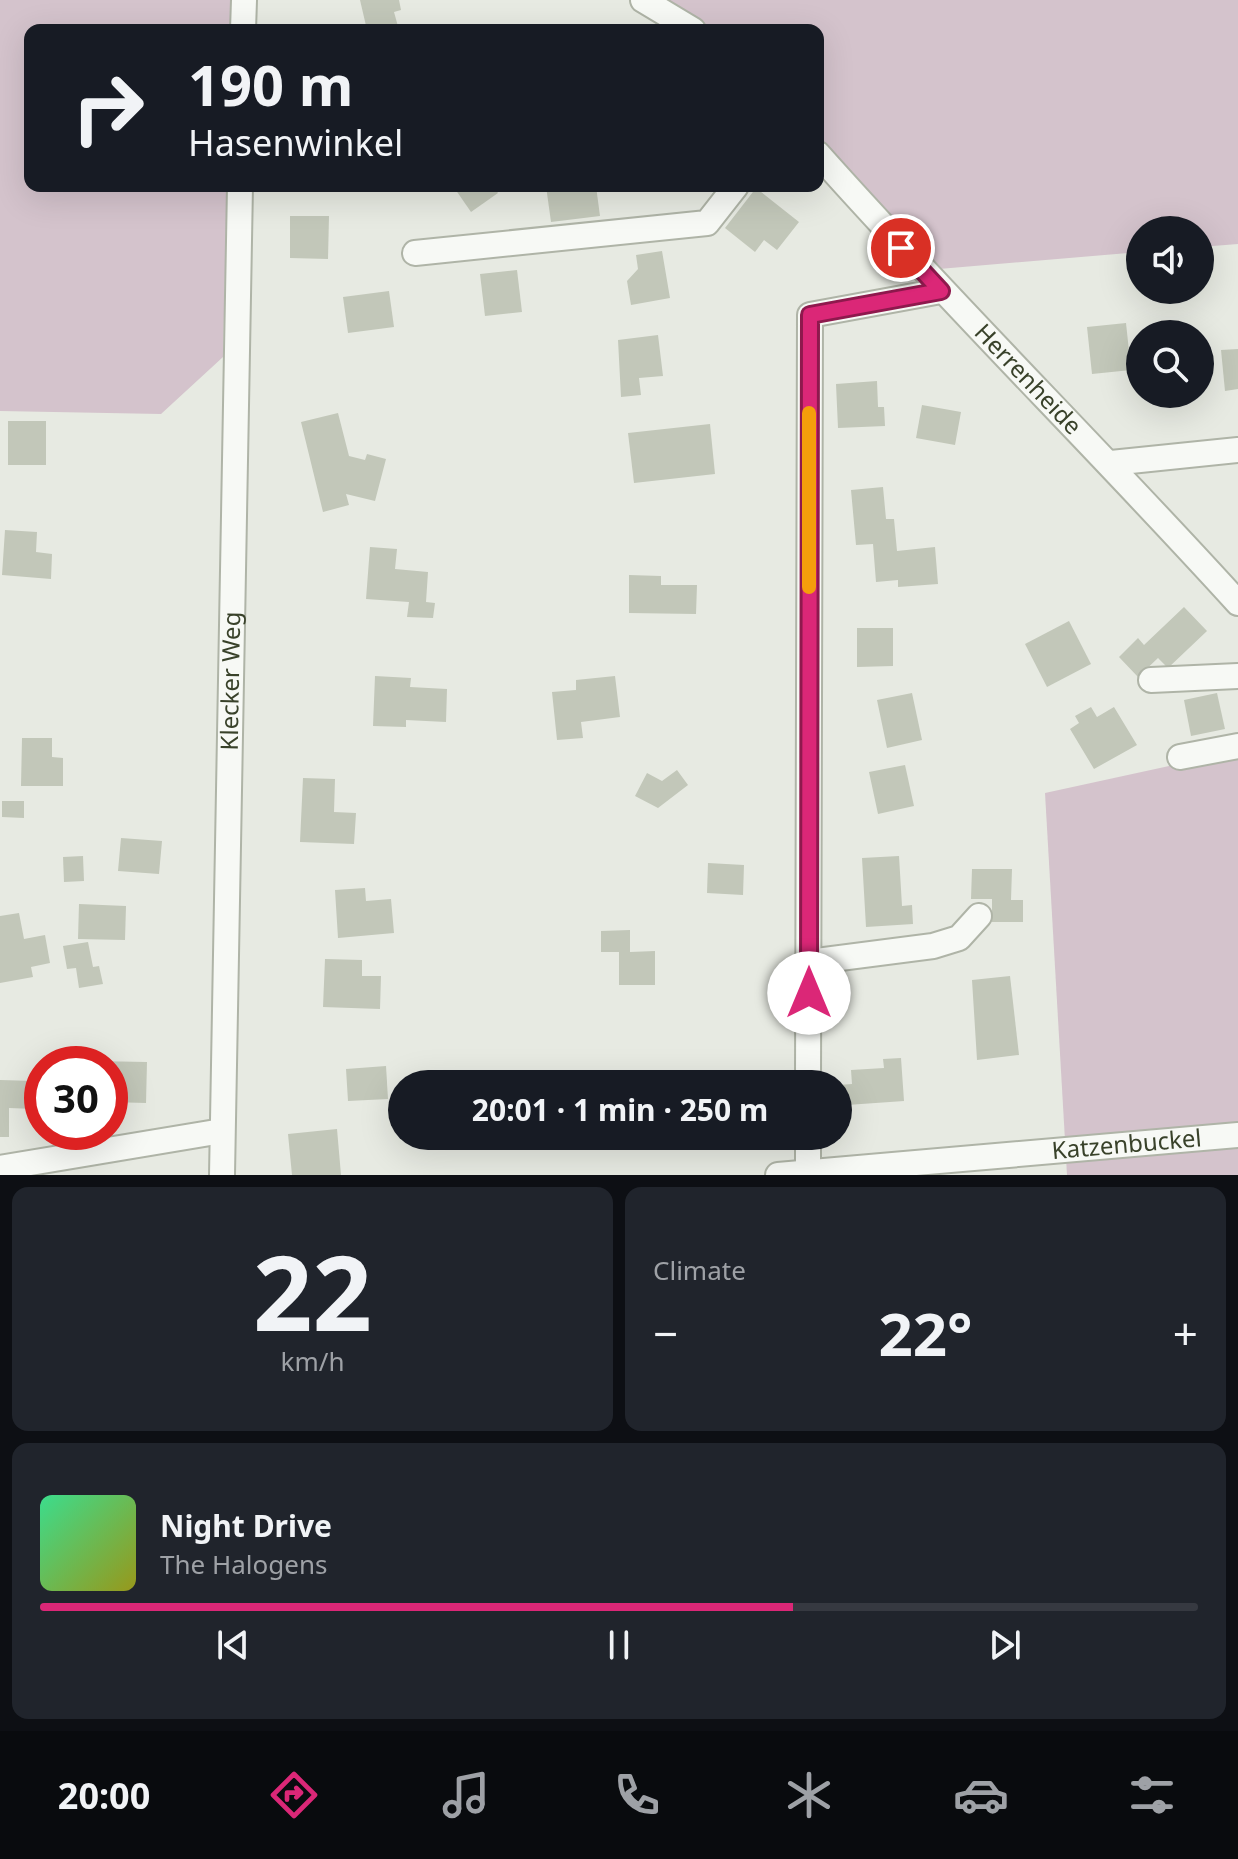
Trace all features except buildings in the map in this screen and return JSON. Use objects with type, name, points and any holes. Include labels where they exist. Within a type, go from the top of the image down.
[{"type":"street","points":[[243,24],[244,0]]},
{"type":"street","points":[[643,0],[683,24]]},
{"type":"street","name":"Herrenheide","points":[[824,161],[941,291],[1111,463],[1238,603]]},
{"type":"street","name":"Klecker Weg","points":[[222,1175],[240,192]]},
{"type":"street","points":[[415,253],[707,223],[731,192]]},
{"type":"street","points":[[808,1070],[810,315],[941,291]]},
{"type":"street","points":[[1111,463],[1238,450]]},
{"type":"street","points":[[1151,680],[1238,676]]},
{"type":"street","points":[[1180,757],[1238,746]]},
{"type":"street","points":[[809,962],[933,946],[959,938],[979,916]]},
{"type":"street","points":[[0,1168],[222,1131]]},
{"type":"street","name":"Katzenbuckel","points":[[778,1175],[1238,1135]]},
{"type":"street","points":[[808,1150],[808,1172]]},
{"type":"shaded area","points":[[0,0],[230,0],[230,24],[24,24],[24,192],[227,192],[223,357],[161,414],[0,411]]},
{"type":"shaded area","points":[[664,0],[1238,0],[1238,244],[1214,246],[1214,216],[1126,216],[1126,253],[939,269],[824,142],[824,24],[700,24]]},
{"type":"shaded area","points":[[1238,751],[1238,1175],[1067,1175],[1045,793]]},
{"type":"slow traffic","points":[[809,413],[809,587]]},
{"type":"route","points":[[809,993],[810,315],[941,291],[901,248]]}]
